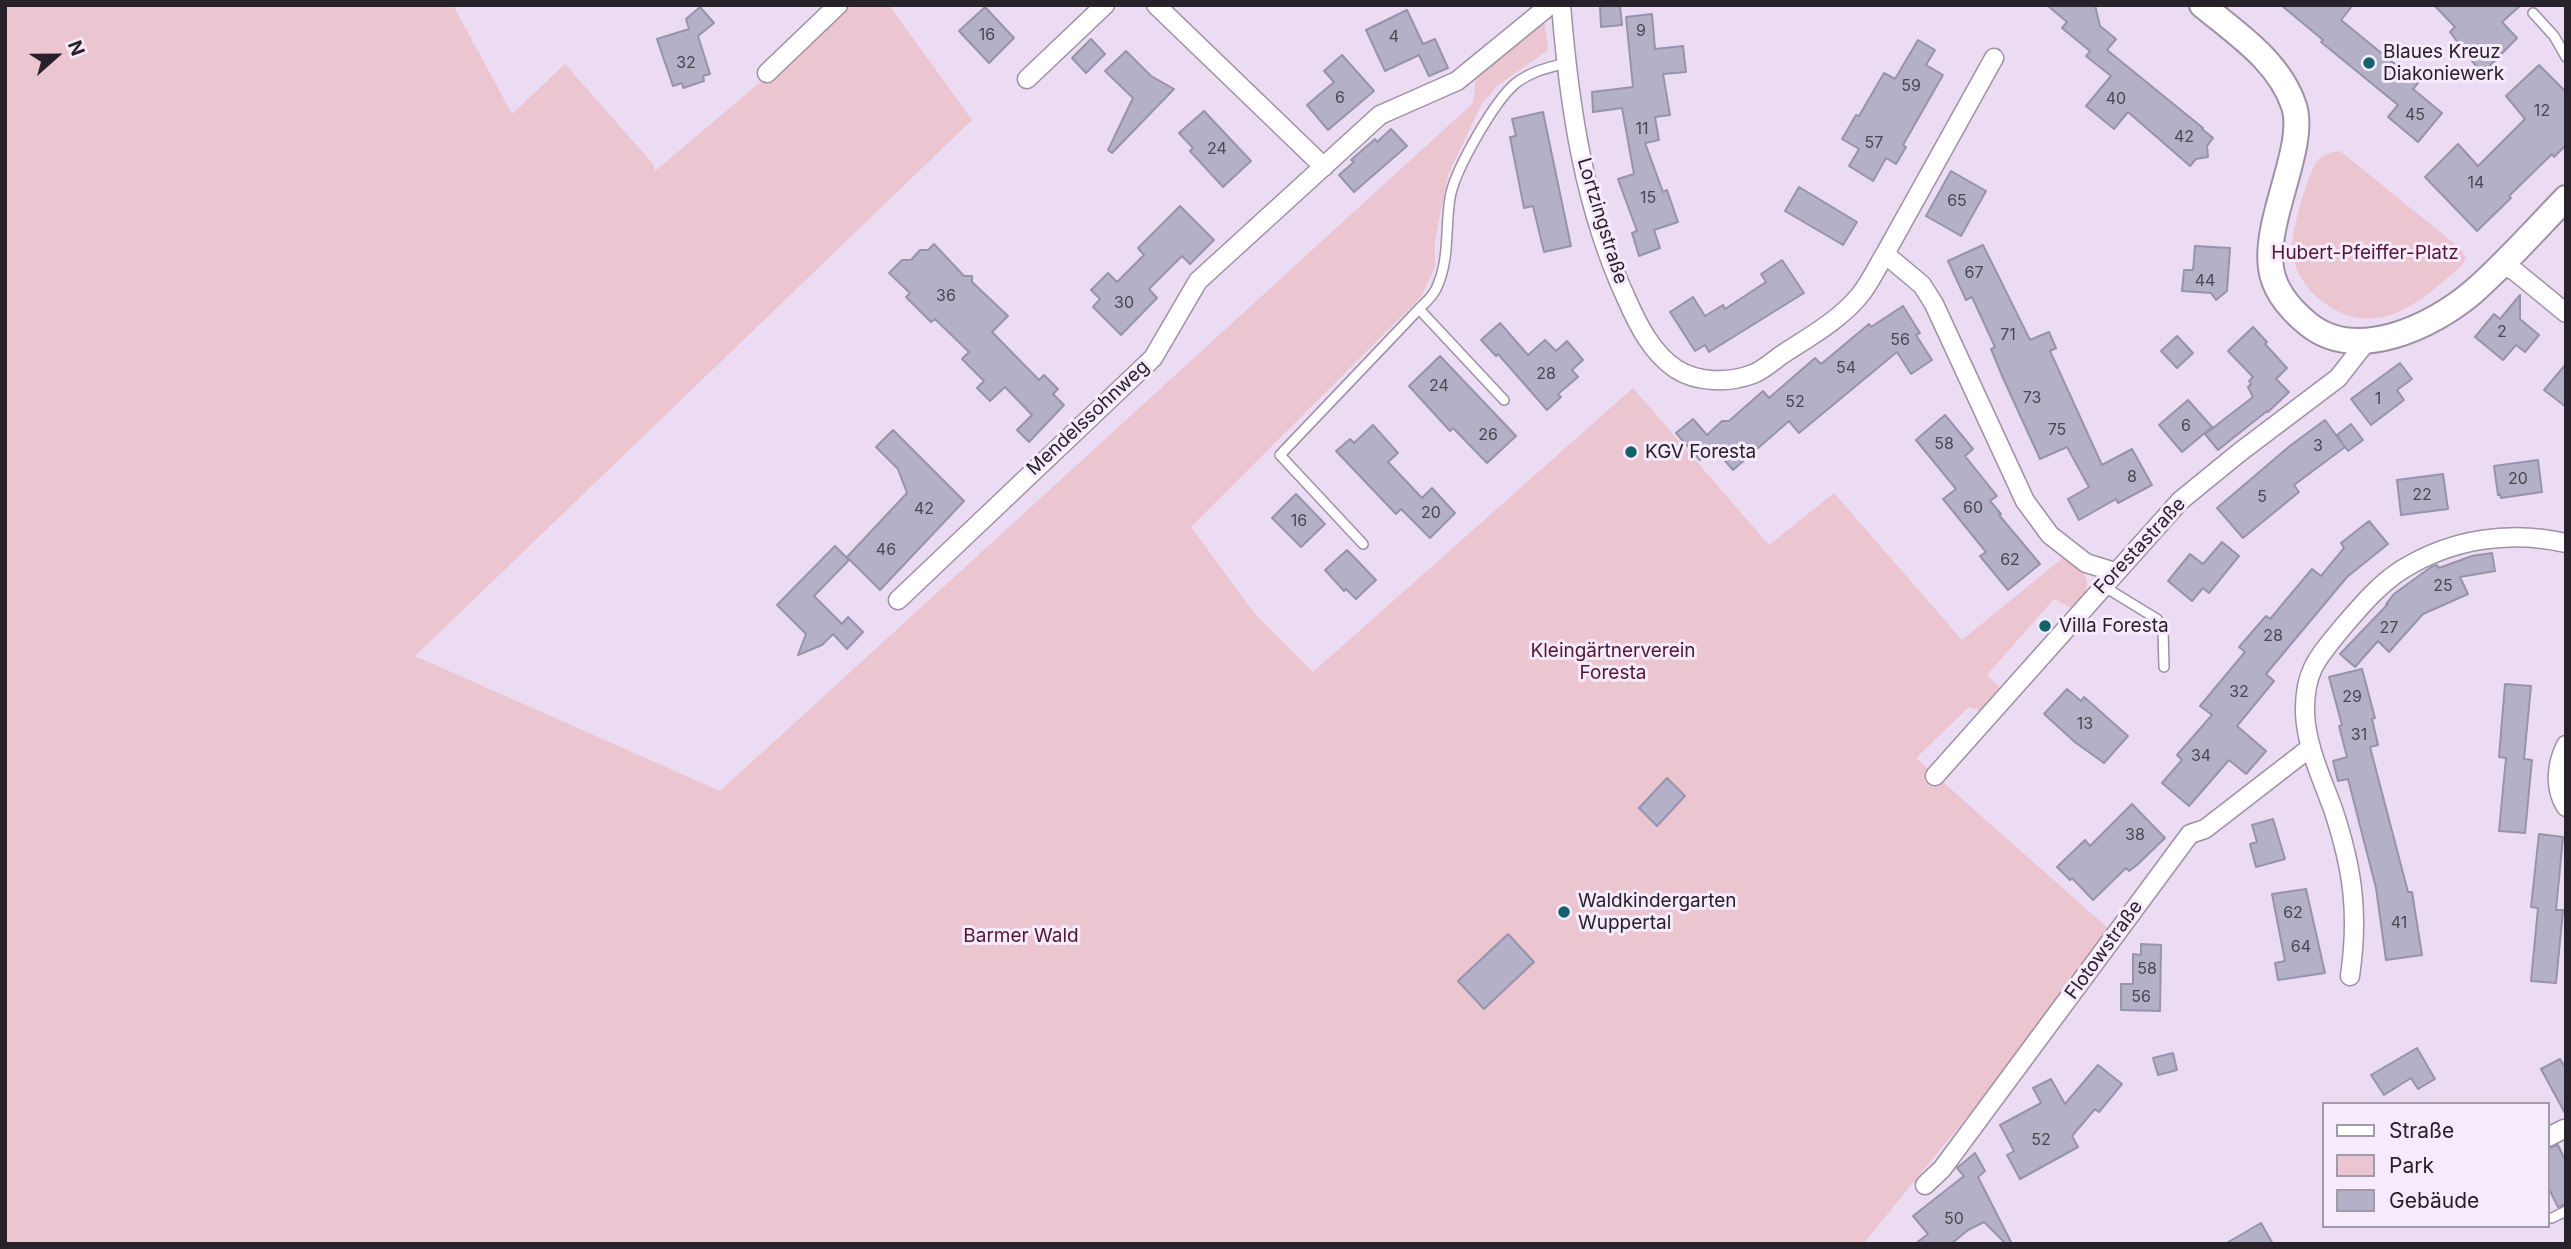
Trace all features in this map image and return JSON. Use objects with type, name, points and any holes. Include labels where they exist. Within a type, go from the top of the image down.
[{"type":"street","points":[[767,73],[838,5]]},
{"type":"street","points":[[1027,79],[1105,5]]},
{"type":"street","points":[[1156,5],[1324,167]]},
{"type":"street","name":"Mendelssohnweg","points":[[898,600],[1153,358],[1198,281],[1380,115],[1457,81],[1550,5]]},
{"type":"street","name":"Lortzingstraße","points":[[1561,5],[1566,63],[1586,177],[1614,272],[1639,326],[1655,349],[1676,369],[1699,378],[1726,381],[1755,374],[1839,316],[1861,294],[1994,58]]},
{"type":"street","points":[[2203,5],[2260,53],[2280,77],[2294,108],[2296,133],[2271,240],[2271,268],[2280,293],[2294,312],[2313,328],[2331,337],[2367,341],[2406,332],[2471,294],[2566,198]]},
{"type":"street","points":[[1885,254],[1922,285],[1934,304],[2025,501],[2050,535],[2109,579]]},
{"type":"street","points":[[2502,264],[2516,272],[2566,313]]},
{"type":"street","name":"Forestastraße","points":[[1935,776],[2180,501],[2338,378],[2367,341]]},
{"type":"street","points":[[2350,976],[2356,938],[2354,893],[2344,846],[2311,747],[2305,694],[2311,670],[2361,606],[2401,570],[2448,547],[2483,539],[2512,536],[2544,538],[2566,543]]},
{"type":"street","points":[[2566,745],[2559,760],[2557,780],[2560,798],[2566,807]]},
{"type":"street","name":"Flotowstraße","points":[[1925,1185],[1942,1169],[2190,834],[2205,829],[2311,747]]},
{"type":"lane","points":[[2533,13],[2554,36],[2566,57]]},
{"type":"lane","points":[[1363,544],[1280,454],[1436,290],[1444,265],[1450,197],[1461,165],[1481,130],[1514,85],[1536,70],[1566,63]]},
{"type":"lane","points":[[1419,309],[1504,400]]},
{"type":"lane","points":[[2109,579],[2157,619],[2163,631],[2164,667]]},
{"type":"lane","points":[[2552,1218],[2566,1211]]},
{"type":"green space","name":"Barmer Wald","points":[[5,5],[453,5],[512,114],[565,64],[654,165],[655,171],[852,5],[889,5],[972,120],[415,656],[720,791],[1473,103],[1476,77],[1544,19],[1548,50],[1497,86],[1481,105],[1448,175],[1435,241],[1435,267],[1421,297],[1191,527],[1255,614],[1313,672],[1633,388],[1769,545],[1834,493],[1962,640],[2065,556],[2084,574],[2087,586],[2081,601],[2074,609],[2054,599],[1987,675],[2002,690],[1984,712],[1969,707],[1916,758],[2111,931],[1993,1085],[1863,1244],[5,1244]]},
{"type":"green space","name":"Hubert-Pfeiffer-Platz","points":[[2340,151],[2461,249],[2466,257],[2463,264],[2431,292],[2396,313],[2378,318],[2359,318],[2339,312],[2314,294],[2304,283],[2295,264],[2292,249],[2294,230],[2311,173],[2320,158]]},
{"type":"building","points":[[1620,5],[1622,25],[1601,27],[1600,6]]},
{"type":"building","points":[[2047,5],[2095,5],[2100,26],[2116,39],[2107,50],[2213,138],[2207,146],[2208,157],[2196,159],[2190,166],[2128,112],[2114,129],[2086,106],[2111,76],[2086,56],[2090,51],[2062,28],[2067,22]]},
{"type":"building","points":[[2281,5],[2353,5],[2341,20],[2418,83],[2413,89],[2442,113],[2418,142],[2388,117],[2398,105],[2321,42],[2323,40]]},
{"type":"building","points":[[2434,5],[2521,5],[2502,22],[2517,38],[2482,74],[2450,32],[2455,27]]},
{"type":"building","points":[[700,7],[714,23],[698,36],[710,74],[703,76],[704,81],[683,88],[682,83],[673,86],[657,39],[689,29],[686,19]]},
{"type":"building","points":[[985,7],[1014,38],[989,63],[959,31]]},
{"type":"building","points":[[1407,10],[1423,44],[1435,39],[1448,68],[1429,76],[1419,55],[1385,71],[1366,30]]},
{"type":"building","points":[[1652,14],[1655,49],[1683,46],[1686,72],[1663,74],[1670,115],[1655,117],[1659,140],[1645,143],[1663,192],[1667,190],[1678,222],[1654,230],[1660,248],[1639,256],[1632,233],[1637,231],[1618,179],[1634,174],[1622,108],[1593,112],[1592,92],[1633,87],[1626,17]]},
{"type":"building","points":[[1091,39],[1105,54],[1086,73],[1072,58]]},
{"type":"building","points":[[1918,40],[1935,50],[1926,65],[1943,75],[1903,145],[1906,147],[1896,164],[1886,158],[1873,181],[1849,166],[1859,149],[1842,139],[1884,73],[1895,79]]},
{"type":"building","points":[[1126,51],[1151,76],[1174,89],[1112,153],[1108,150],[1133,98],[1105,71]]},
{"type":"building","points":[[1342,55],[1374,91],[1328,130],[1307,105],[1334,82],[1324,71]]},
{"type":"building","points":[[2539,65],[2566,92],[2566,145],[2554,157],[2552,154],[2477,231],[2425,177],[2458,144],[2478,166],[2525,119],[2506,96]]},
{"type":"building","points":[[1204,111],[1251,161],[1223,187],[1190,151],[1193,148],[1179,133]]},
{"type":"building","points":[[1543,112],[1571,246],[1544,252],[1533,206],[1524,208],[1510,137],[1516,136],[1512,119]]},
{"type":"building","points":[[1391,129],[1407,146],[1354,192],[1339,175],[1354,162],[1351,160]]},
{"type":"building","points":[[1951,171],[1986,191],[1961,236],[1926,216]]},
{"type":"building","points":[[1799,187],[1857,222],[1843,245],[1785,211]]},
{"type":"building","points":[[1180,206],[1214,240],[1190,264],[1182,256],[1149,289],[1157,298],[1121,335],[1093,307],[1100,299],[1091,290],[1108,273],[1117,282],[1144,255],[1138,248]]},
{"type":"building","points":[[934,244],[964,276],[972,276],[972,282],[1008,316],[992,332],[1039,380],[1044,375],[1058,389],[1053,394],[1064,405],[1029,442],[1017,430],[1032,415],[1005,387],[990,401],[977,388],[984,381],[962,359],[969,352],[935,319],[931,322],[906,297],[910,293],[889,273],[902,260],[911,260],[920,250],[928,250]]},
{"type":"building","points":[[1983,245],[2030,340],[2049,332],[2056,348],[2050,351],[2102,465],[2132,449],[2152,485],[2118,503],[2116,499],[2079,520],[2068,499],[2089,487],[2067,447],[2040,459],[2003,378],[1991,349],[1995,347],[1972,297],[1966,300],[1948,261]]},
{"type":"building","points":[[2195,246],[2230,248],[2227,291],[2216,300],[2211,293],[2182,291],[2184,270],[2193,270]]},
{"type":"building","points":[[1782,260],[1804,293],[1709,352],[1705,345],[1695,351],[1670,312],[1693,297],[1705,316],[1723,305],[1725,309],[1766,282],[1761,274]]},
{"type":"building","points":[[2520,295],[2520,319],[2539,335],[2525,352],[2516,345],[2503,360],[2475,337],[2494,314],[2500,319]]},
{"type":"building","points":[[1903,306],[1920,333],[1916,335],[1932,360],[1911,374],[1897,352],[1799,433],[1789,421],[1733,470],[1714,448],[1700,460],[1676,433],[1693,419],[1707,435],[1722,421],[1729,421],[1763,391],[1769,398],[1815,358],[1821,364],[1869,324],[1871,327]]},
{"type":"building","points":[[1500,323],[1528,355],[1545,340],[1556,351],[1567,341],[1583,360],[1572,370],[1578,377],[1558,394],[1561,397],[1547,410],[1498,354],[1496,356],[1481,340]]},
{"type":"building","points":[[2253,327],[2287,368],[2276,379],[2289,392],[2268,412],[2218,450],[2205,434],[2253,397],[2248,387],[2253,377],[2228,351]]},
{"type":"building","points":[[2177,336],[2193,353],[2177,368],[2161,351]]},
{"type":"building","points":[[1440,356],[1516,436],[1487,463],[1453,428],[1450,431],[1409,386]]},
{"type":"building","points":[[2400,363],[2412,379],[2397,390],[2404,400],[2371,425],[2351,399]]},
{"type":"building","points":[[2566,364],[2566,407],[2544,390]]},
{"type":"building","points":[[2188,400],[2212,427],[2182,452],[2159,425]]},
{"type":"building","points":[[1945,415],[1973,449],[1965,456],[1997,496],[1990,501],[2040,564],[2008,590],[1980,556],[1986,552],[1943,499],[1956,489],[1916,440]]},
{"type":"building","points":[[2325,420],[2344,446],[2337,435],[2351,424],[2363,440],[2348,451],[2345,447],[2294,485],[2299,492],[2243,538],[2217,508]]},
{"type":"building","points":[[1373,425],[1398,453],[1388,462],[1422,498],[1432,488],[1455,513],[1430,538],[1401,509],[1396,514],[1336,451],[1350,439],[1354,443]]},
{"type":"building","points":[[893,430],[964,501],[880,590],[847,557],[907,493],[898,469],[876,447]]},
{"type":"building","points":[[2538,460],[2542,492],[2501,498],[2500,494],[2498,495],[2494,466]]},
{"type":"building","points":[[2443,474],[2448,509],[2401,515],[2397,480]]},
{"type":"building","points":[[1296,494],[1325,524],[1301,547],[1272,518]]},
{"type":"building","points":[[2369,521],[2388,544],[2347,577],[2266,674],[2274,681],[2237,726],[2266,751],[2246,774],[2229,760],[2189,806],[2162,783],[2182,760],[2177,755],[2212,715],[2200,706],[2245,652],[2239,647],[2266,616],[2270,619],[2312,569],[2321,576],[2344,548],[2341,543]]},
{"type":"building","points":[[2222,542],[2239,556],[2209,593],[2203,588],[2192,601],[2168,581],[2190,554],[2203,564]]},
{"type":"building","points":[[835,546],[849,560],[814,596],[842,624],[848,617],[863,632],[847,649],[833,634],[822,645],[798,655],[806,634],[777,605]]},
{"type":"building","points":[[1347,550],[1376,580],[1356,599],[1346,589],[1344,591],[1325,570]]},
{"type":"building","points":[[2492,553],[2495,571],[2460,577],[2468,594],[2423,614],[2389,652],[2378,641],[2355,667],[2340,654],[2388,604],[2394,594],[2431,567],[2437,565],[2439,568],[2472,556]]},
{"type":"building","points":[[2362,669],[2375,718],[2372,719],[2378,745],[2370,747],[2408,892],[2412,892],[2422,955],[2386,960],[2376,888],[2348,779],[2338,781],[2333,761],[2347,757],[2339,726],[2342,725],[2329,677]]},
{"type":"building","points":[[2505,684],[2531,686],[2524,759],[2532,760],[2525,833],[2499,831],[2506,758],[2499,757]]},
{"type":"building","points":[[2067,689],[2081,701],[2084,697],[2128,736],[2104,763],[2076,743],[2044,714]]},
{"type":"building","points":[[1667,778],[1685,796],[1657,826],[1639,808]]},
{"type":"building","points":[[2132,804],[2165,838],[2137,865],[2129,871],[2126,868],[2093,900],[2057,867],[2085,840],[2090,846]]},
{"type":"building","points":[[2273,819],[2285,859],[2256,867],[2250,844],[2257,842],[2252,825]]},
{"type":"building","points":[[2539,834],[2563,837],[2556,910],[2563,910],[2556,983],[2531,981],[2538,908],[2531,907]]},
{"type":"building","points":[[2306,889],[2325,973],[2278,980],[2275,963],[2285,961],[2272,894]]},
{"type":"building","points":[[1508,934],[1534,962],[1484,1009],[1458,981]]},
{"type":"building","points":[[2141,944],[2161,945],[2160,1011],[2121,1010],[2121,984],[2133,984],[2133,954],[2141,955]]},
{"type":"building","points":[[2417,1048],[2435,1079],[2418,1089],[2411,1078],[2384,1095],[2371,1075]]},
{"type":"building","points":[[2173,1053],[2177,1070],[2158,1075],[2153,1058]]},
{"type":"building","points":[[2560,1059],[2566,1069],[2566,1115],[2541,1069]]},
{"type":"building","points":[[2098,1065],[2122,1084],[2099,1112],[2095,1109],[2072,1136],[2078,1147],[2020,1179],[2007,1155],[2014,1151],[2000,1125],[2041,1103],[2033,1088],[2051,1079],[2065,1104]]},
{"type":"building","points":[[2558,1145],[2566,1162],[2566,1204],[2558,1207],[2550,1191],[2550,1147]]},
{"type":"building","points":[[1975,1153],[1985,1171],[1978,1177],[2012,1244],[2006,1244],[1984,1222],[1968,1230],[1951,1244],[1915,1244],[1928,1234],[1913,1216],[1964,1176],[1957,1168]]},
{"type":"building","points":[[2261,1223],[2273,1244],[2225,1244]]},
{"type":"place","name":"Blaues Kreuz Diakoniewerk","points":[[2369,63]]},
{"type":"place","name":"KGV Foresta","points":[[1631,452]]},
{"type":"place","name":"Villa Foresta","points":[[2045,626]]},
{"type":"place","name":"Waldkindergarten Wuppertal","points":[[1564,912]]},
{"type":"park label","name":"Kleingärtnerverein Foresta","points":[[1613,662]]}]
